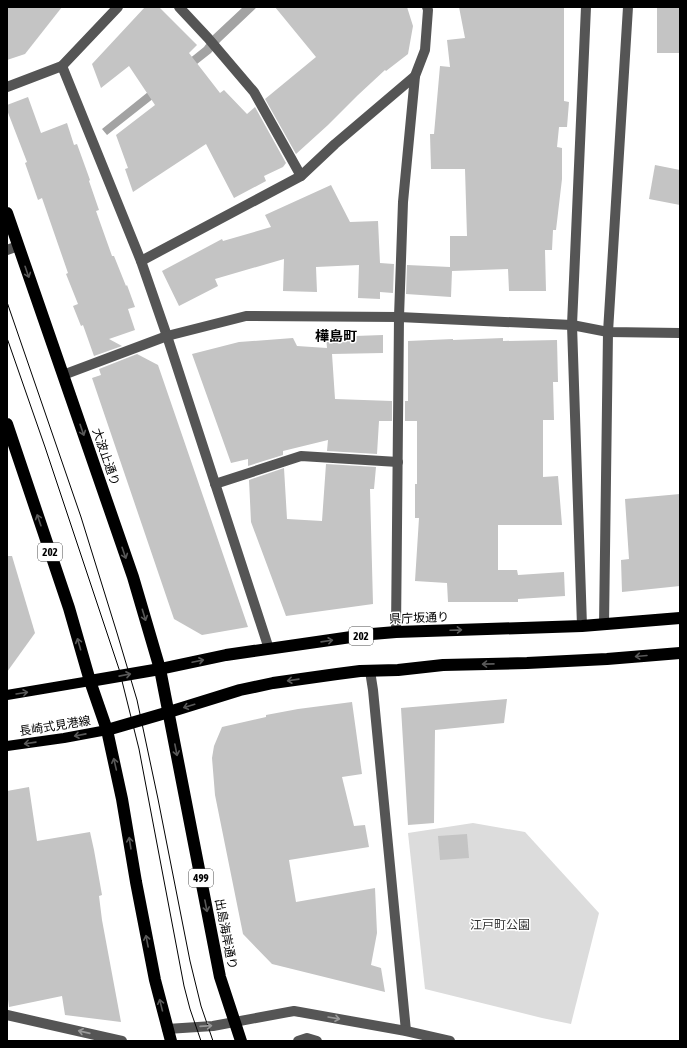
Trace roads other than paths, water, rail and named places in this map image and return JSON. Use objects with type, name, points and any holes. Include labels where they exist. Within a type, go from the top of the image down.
[{"type":"highway","name":"大波止通り","points":[[7,213],[13,248],[63,375],[133,577],[160,669],[169,712]]},
{"type":"highway","name":"202","points":[[7,424],[69,608],[90,681],[107,730]]},
{"type":"highway","name":"県庁坂通り","points":[[90,681],[226,656],[372,634],[604,625],[680,618]]},
{"type":"highway","points":[[169,1035],[155,980],[122,799],[107,730],[240,690],[273,683],[330,675],[360,671],[398,670],[443,665],[600,660],[680,653]]},
{"type":"highway","name":"出島海岸通り","points":[[169,712],[220,977],[241,1041]]},
{"type":"main road","points":[[7,695],[90,681]]},
{"type":"main road","name":"長崎式見港線","points":[[7,746],[107,730]]},
{"type":"street","points":[[7,87],[62,66],[118,7]]},
{"type":"street","points":[[179,7],[208,38],[254,92],[301,176]]},
{"type":"street","points":[[396,632],[399,317],[403,202],[415,76],[425,50],[427,7]]},
{"type":"street","points":[[582,626],[572,325],[586,7]]},
{"type":"street","points":[[604,625],[608,332],[628,7]]},
{"type":"street","points":[[62,66],[141,261],[269,649]]},
{"type":"street","points":[[141,261],[301,176],[335,144],[415,76]]},
{"type":"street","points":[[63,375],[167,336],[246,316],[399,317],[572,325],[608,332],[680,333]]},
{"type":"street","points":[[215,484],[301,456],[398,462]]},
{"type":"street","points":[[370,671],[374,698],[406,1031]]},
{"type":"street","points":[[169,1035],[294,1011],[406,1031],[450,1041]]},
{"type":"street","points":[[7,1015],[122,1041]]},
{"type":"street","points":[[298,1041],[307,1038],[317,1041]]},
{"type":"tram line","points":[[7,302],[81,517],[137,700],[190,961],[201,1006],[213,1041]]},
{"type":"tram line","points":[[7,338],[119,669],[139,749],[184,986],[201,1041]]},
{"type":"district","name":"樺島町","points":[[336,336]]},
{"type":"park label","name":"江戸町公園","points":[[500,925]]}]
